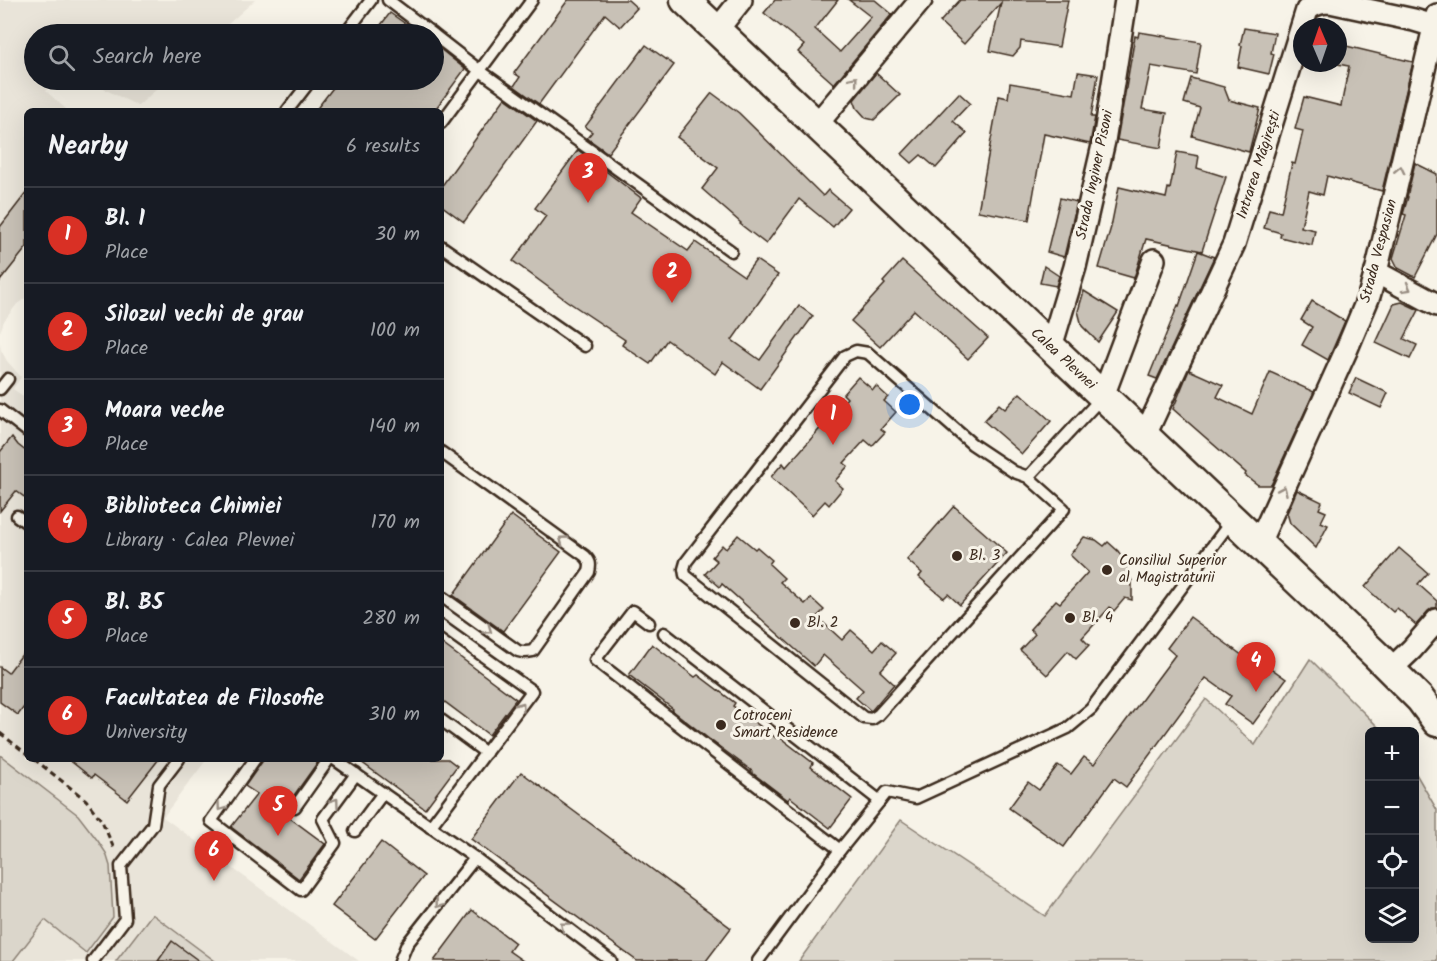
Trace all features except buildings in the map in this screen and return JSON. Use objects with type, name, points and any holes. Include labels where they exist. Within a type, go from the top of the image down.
[{"type":"main road","name":"Calea Plevnei","points":[[685,0],[1391,669],[1420,699],[1437,722]]},
{"type":"street","points":[[717,30],[741,0]]},
{"type":"street","points":[[816,124],[921,0]]},
{"type":"street","name":"Strada Inginer Pisoni","points":[[1051,347],[1075,267],[1104,141],[1126,0]]},
{"type":"street","name":"Intrarea Măgirești","points":[[1145,435],[1234,244],[1307,10],[1313,5],[1330,2],[1414,20],[1436,19]]},
{"type":"street","name":"Strada Vespasian","points":[[1259,543],[1369,296],[1433,56],[1436,19]]},
{"type":"street","points":[[1103,396],[1154,260]]},
{"type":"street","points":[[1377,272],[1437,305]]},
{"type":"street","points":[[1391,669],[1437,620]]},
{"type":"lane","points":[[353,24],[371,0]]},
{"type":"lane","points":[[388,0],[419,24]]},
{"type":"lane","points":[[444,119],[532,0]]},
{"type":"lane","points":[[444,43],[731,251]]},
{"type":"lane","points":[[289,108],[303,90]]},
{"type":"lane","points":[[444,248],[585,346]]},
{"type":"lane","points":[[856,351],[868,353],[972,444],[1014,472],[1028,477],[1064,509],[872,719],[864,718],[685,575],[686,562],[845,356],[856,351]]},
{"type":"lane","points":[[0,389],[8,379]]},
{"type":"lane","points":[[1028,477],[1103,396]]},
{"type":"lane","points":[[0,410],[24,429]]},
{"type":"lane","points":[[444,454],[585,556],[591,566],[533,651],[523,653],[518,651],[444,598]]},
{"type":"lane","points":[[17,516],[24,521]]},
{"type":"lane","points":[[758,961],[840,850],[887,792],[916,798],[1068,728],[1091,709],[1233,519]]},
{"type":"lane","points":[[649,623],[633,611],[596,660],[840,850]]},
{"type":"lane","points":[[430,827],[532,691],[444,628]]},
{"type":"lane","points":[[664,633],[880,801]]},
{"type":"lane","points":[[444,722],[486,753]]},
{"type":"lane","points":[[93,961],[125,919],[121,866],[153,825],[159,785],[177,762]]},
{"type":"lane","points":[[253,762],[211,821],[301,890],[335,843],[323,819],[356,774]]},
{"type":"lane","points":[[295,807],[327,762]]},
{"type":"lane","points":[[342,762],[383,794],[475,858],[611,961]]},
{"type":"lane","points":[[355,831],[383,794]]},
{"type":"lane","points":[[400,961],[407,944],[475,858]]},
{"type":"path","points":[[0,733],[24,752]]},
{"type":"path","points":[[37,762],[86,800],[102,821],[121,866]]},
{"type":"shaded area","points":[[0,0],[255,0],[228,24],[24,24],[24,90],[47,90],[65,108],[24,108],[24,299],[17,304],[4,321],[0,332]]},
{"type":"shaded area","points":[[106,90],[156,90],[138,106]]},
{"type":"shaded area","points":[[0,342],[1,350],[7,361],[21,377],[13,389],[24,397],[24,762],[205,762],[163,817],[359,961],[0,961]]},
{"type":"shaded area","points":[[1310,659],[1378,727],[1365,727],[1365,943],[1419,943],[1419,779],[1437,810],[1437,961],[799,961],[901,820],[1045,916],[1206,699],[1255,745]]},
{"type":"shaded area","points":[[0,755],[78,815],[106,853],[110,866],[113,917],[86,953],[45,920],[13,961],[0,961]]},
{"type":"shaded area","points":[[152,914],[215,961],[116,961]]},
{"type":"place","name":"Moara veche","points":[[588,203]]},
{"type":"place","name":"Silozul vechi de grau","points":[[672,303]]},
{"type":"place","name":"Bl. 1","points":[[833,445]]},
{"type":"place","name":"Bl. 3","points":[[957,556]]},
{"type":"place","name":"Consiliul Superior al Magistraturii","points":[[1107,570]]},
{"type":"place","name":"Bl. 4","points":[[1070,618]]},
{"type":"place","name":"Bl. 2","points":[[795,623]]},
{"type":"place","name":"Biblioteca Chimiei","points":[[1256,692]]},
{"type":"place","name":"Cotroceni Smart Residence","points":[[721,725]]},
{"type":"place","name":"Bl. B5","points":[[278,836]]},
{"type":"place","name":"Facultatea de Filosofie","points":[[214,881]]}]
